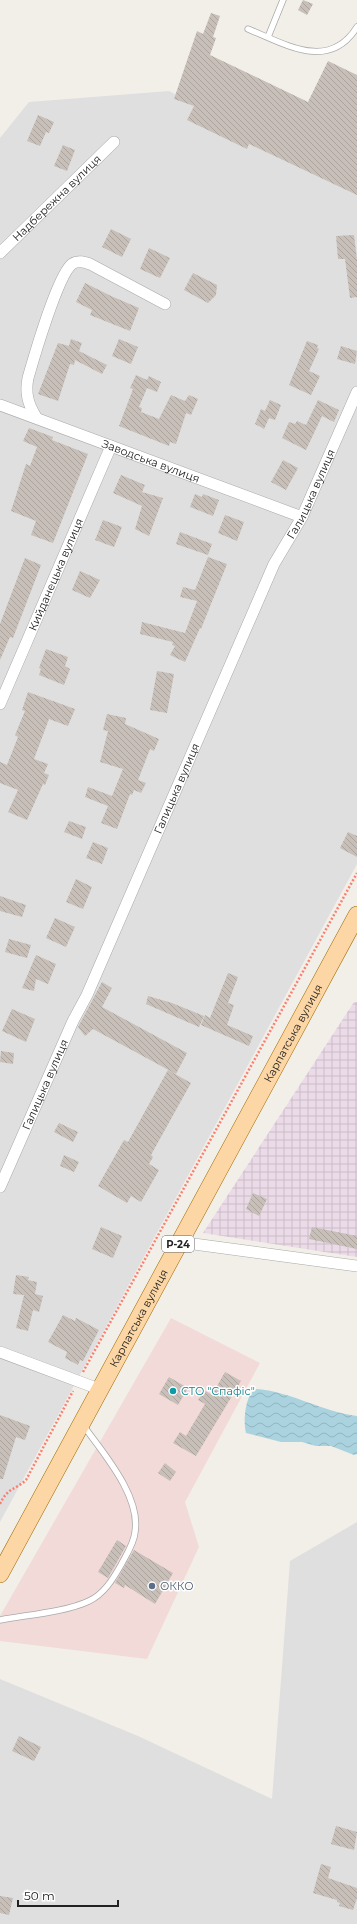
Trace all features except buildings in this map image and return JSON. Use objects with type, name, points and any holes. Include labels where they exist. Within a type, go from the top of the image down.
[{"type":"main road","name":"Карпатська вулиця","points":[[0,1574],[357,915]]},
{"type":"street","name":"Надбережна вулиця","points":[[0,254],[114,142]]},
{"type":"street","points":[[36,417],[28,401],[26,390],[28,378],[53,302],[66,273],[72,264],[79,262],[90,264],[166,304]]},
{"type":"street","name":"Галицька вулиця","points":[[0,1187],[73,1022],[87,995],[274,564],[302,517],[357,392]]},
{"type":"street","name":"Заводська вулиця","points":[[0,405],[36,417],[302,517]]},
{"type":"street","name":"Кийданецька вулиця","points":[[0,704],[111,446]]},
{"type":"street","points":[[179,1242],[357,1266]]},
{"type":"street","points":[[0,1352],[99,1389]]},
{"type":"lane","points":[[268,37],[283,0]]},
{"type":"lane","points":[[248,29],[301,50],[320,52],[333,48],[344,42],[357,27]]},
{"type":"lane","points":[[0,1620],[75,1606],[90,1601],[103,1591],[113,1578],[128,1553],[135,1532],[135,1510],[127,1490],[81,1422]]},
{"type":"path","points":[[0,1504],[4,1496],[10,1490],[26,1480],[357,873]]},
{"type":"shaded area","points":[[169,91],[357,185],[357,864],[0,1522],[0,138],[29,102]]},
{"type":"shaded area","points":[[354,1002],[357,1002],[357,1257],[203,1233]]},
{"type":"shaded area","points":[[171,1318],[260,1363],[185,1502],[199,1547],[147,1659],[0,1641],[0,1616]]},
{"type":"shaded area","points":[[357,1522],[357,1924],[0,1924],[0,1679],[138,1736],[272,1799],[290,1561]]},
{"type":"water","points":[[257,1389],[283,1394],[332,1411],[357,1416],[357,1454],[354,1455],[331,1446],[316,1446],[302,1442],[281,1442],[246,1433],[245,1415],[247,1402],[253,1391]]},
{"type":"place","name":"СТО \"Спафіс\"","points":[[173,1391]]},
{"type":"place","name":"ОККО","points":[[152,1586]]}]
